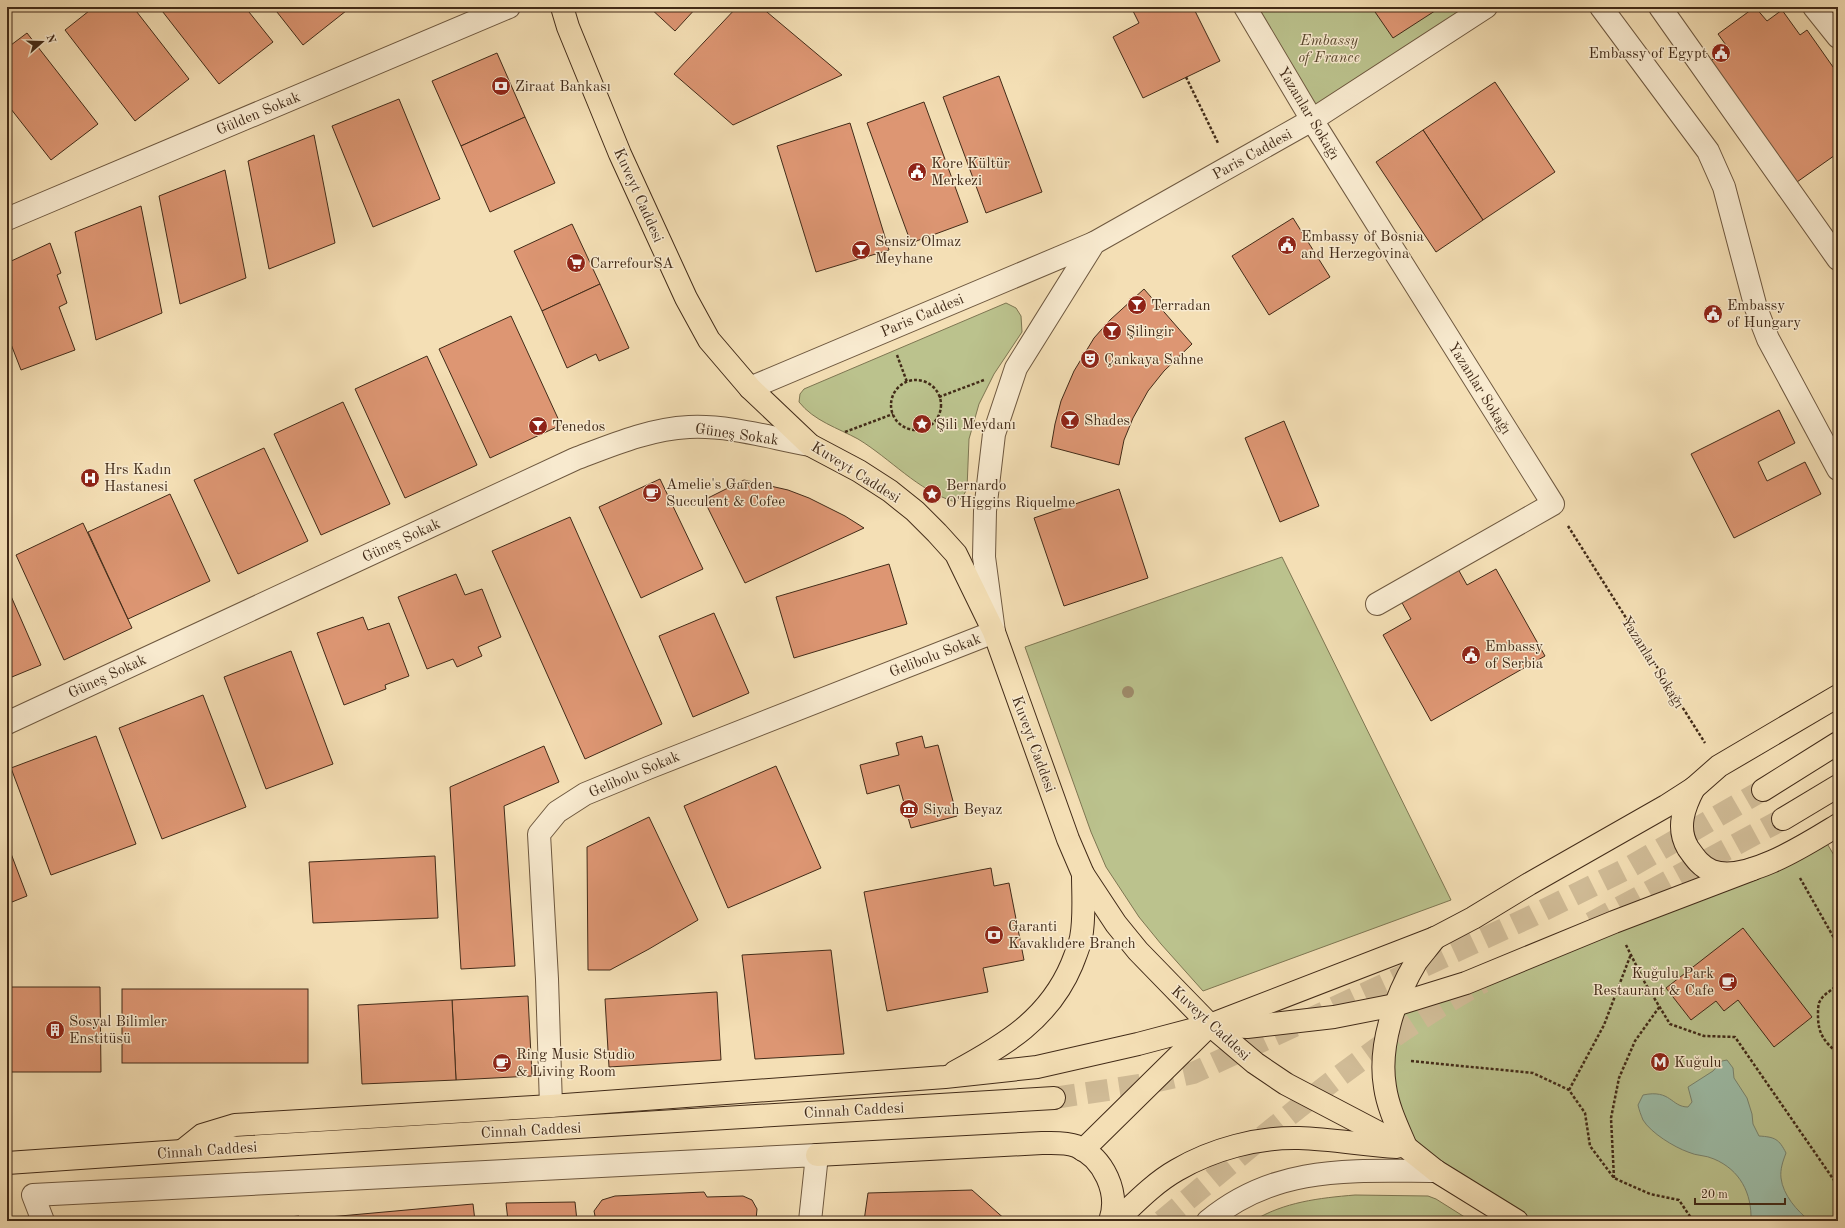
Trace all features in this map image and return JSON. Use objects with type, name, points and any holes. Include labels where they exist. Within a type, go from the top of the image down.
[{"type":"main road","name":"Kuveyt Caddesi","points":[[562,7],[568,27],[620,154],[686,298],[709,340],[750,388],[810,445],[859,471],[890,491],[915,511],[956,554],[994,632],[1068,839],[1083,874],[1116,924],[1138,952],[1210,1025],[1255,1063],[1286,1084],[1406,1147],[1436,1171],[1517,1221]]},
{"type":"main road","points":[[182,1151],[202,1135],[235,1125],[551,1106],[945,1077],[1037,1067],[1091,1056],[1210,1025],[1435,938],[1473,918],[1694,788],[1719,766],[1838,696]]},
{"type":"main road","points":[[1763,790],[1838,743]]},
{"type":"main road","points":[[1783,819],[1838,786]]},
{"type":"main road","points":[[1694,788],[1685,804],[1682,823],[1687,846],[1694,858],[1713,872],[1726,873],[1754,869]]},
{"type":"main road","points":[[1083,1150],[1210,1025],[1247,1028],[1334,1017],[1395,1005],[1466,983],[1614,922],[1754,869],[1786,855],[1838,825]]},
{"type":"main road","points":[[945,1077],[995,1050],[1020,1033],[1037,1017],[1059,988],[1068,974],[1081,939],[1083,874]]},
{"type":"main road","points":[[1116,1221],[1140,1197],[1176,1170],[1227,1148],[1271,1140],[1298,1138],[1406,1147],[1392,1115],[1385,1087],[1382,1058],[1395,1005],[1417,962],[1435,938]]},
{"type":"main road","name":"Cinnah Caddesi","points":[[7,1163],[1054,1098]]},
{"type":"main road","points":[[817,1155],[1042,1143],[1062,1143],[1076,1146],[1096,1161],[1104,1172],[1111,1186],[1114,1199],[1114,1212],[1110,1221]]},
{"type":"street","name":"Gülden Sokak","points":[[7,219],[509,7]]},
{"type":"street","name":"Yazanlar Sokağı","points":[[1245,7],[1312,120],[1553,504]]},
{"type":"street","name":"Paris Caddesi","points":[[750,388],[1094,243],[1312,120],[1486,7]]},
{"type":"street","points":[[1601,7],[1708,151],[1724,187],[1756,308],[1768,340],[1838,469]]},
{"type":"street","points":[[1660,7],[1838,259]]},
{"type":"street","points":[[1814,7],[1838,37]]},
{"type":"street","name":"Paris Caddesi","points":[[994,632],[984,557],[985,511],[994,434],[1016,368],[1094,243]]},
{"type":"street","name":"Güneş Sokak","points":[[7,723],[575,459],[625,440],[650,432],[690,427],[722,428],[810,445]]},
{"type":"street","points":[[1377,604],[1553,504]]},
{"type":"street","name":"Gelibolu Sokak","points":[[551,1106],[547,979],[539,834],[556,812],[585,794],[648,768],[994,632]]},
{"type":"street","points":[[43,1221],[33,1195],[817,1155],[810,1221]]},
{"type":"street","points":[[1208,1221],[1224,1207],[1250,1193],[1282,1181],[1314,1174],[1350,1171],[1436,1171]]},
{"type":"path","points":[[1186,77],[1230,166]]},
{"type":"path","points":[[939,397],[1016,368]]},
{"type":"path","points":[[917,380],[926,383],[934,388],[939,397],[941,406],[939,416],[933,424],[925,429],[915,430],[906,428],[898,422],[893,414],[891,405],[893,395],[899,387],[907,382],[917,380]]},
{"type":"path","points":[[810,445],[893,414]]},
{"type":"path","name":"Yazanlar Sokağı","points":[[1553,504],[1719,766]]},
{"type":"path","points":[[1786,855],[1838,945]]},
{"type":"path","points":[[1614,922],[1645,983],[1670,1024],[1704,1036],[1735,1037],[1838,1186]]},
{"type":"path","points":[[1836,942],[1838,950]]},
{"type":"path","points":[[1570,1090],[1604,1025],[1631,954]]},
{"type":"path","points":[[1838,983],[1834,990],[1826,993],[1818,1003],[1818,1017],[1819,1032],[1828,1045],[1838,1052]]},
{"type":"path","points":[[1614,1178],[1611,1118],[1619,1078],[1635,1041],[1660,1006]]},
{"type":"path","points":[[1382,1058],[1533,1073],[1570,1090],[1585,1113],[1590,1146],[1614,1178],[1650,1194],[1679,1200],[1693,1221]]},
{"type":"green space","name":"Embassy of France","points":[[1258,7],[1466,7],[1315,108]]},
{"type":"green space","points":[[1006,303],[1016,308],[1021,316],[1022,332],[994,374],[979,404],[969,439],[967,489],[962,498],[955,502],[928,490],[870,447],[858,439],[819,419],[805,409],[799,402],[800,394],[804,389]]},
{"type":"green space","points":[[1282,557],[1451,900],[1203,991],[1139,917],[1106,867],[1091,832],[1025,647]]},
{"type":"green space","points":[[1822,835],[1838,862],[1838,1221],[1517,1221],[1436,1171],[1392,1115],[1395,1005]]},
{"type":"green space","points":[[1355,1195],[1428,1196],[1436,1199],[1471,1221],[1253,1221],[1277,1209],[1289,1205]]},
{"type":"shaded area","points":[[1727,1060],[1733,1068],[1734,1078],[1747,1098],[1752,1114],[1753,1124],[1759,1136],[1773,1138],[1779,1142],[1786,1153],[1781,1171],[1782,1184],[1791,1202],[1810,1221],[1751,1221],[1751,1211],[1747,1192],[1743,1184],[1731,1169],[1714,1159],[1682,1150],[1657,1135],[1643,1120],[1638,1105],[1643,1095],[1659,1094],[1682,1106],[1688,1107],[1692,1102],[1688,1087],[1713,1071],[1722,1061]]},
{"type":"building","points":[[94,7],[133,7],[189,79],[135,121],[65,30]]},
{"type":"building","points":[[159,7],[245,7],[273,42],[219,84]]},
{"type":"building","points":[[273,7],[351,7],[303,45]]},
{"type":"building","points":[[649,7],[697,7],[675,31]]},
{"type":"building","points":[[737,7],[761,7],[842,75],[733,125],[674,74]]},
{"type":"building","points":[[1131,7],[1193,7],[1220,61],[1143,98],[1113,37],[1139,23]]},
{"type":"building","points":[[1375,7],[1441,7],[1393,38],[1373,9]]},
{"type":"building","points":[[1755,7],[1767,21],[1782,10],[1800,35],[1807,30],[1838,74],[1838,153],[1797,182],[1782,160],[1778,163],[1708,63],[1728,48],[1718,34]]},
{"type":"building","points":[[27,33],[98,124],[51,160],[7,104],[7,48]]},
{"type":"building","points":[[497,53],[525,117],[461,146],[432,81]]},
{"type":"building","points":[[999,76],[1042,192],[986,213],[943,97]]},
{"type":"building","points":[[1495,82],[1555,172],[1483,220],[1423,130]]},
{"type":"building","points":[[399,99],[440,199],[373,227],[332,126]]},
{"type":"building","name":"Kore Kültür Merkezi","points":[[924,102],[968,222],[911,243],[867,123]]},
{"type":"building","points":[[525,117],[555,183],[490,212],[461,146]]},
{"type":"building","points":[[850,123],[889,250],[816,272],[777,146]]},
{"type":"building","points":[[1423,130],[1483,220],[1436,252],[1376,162]]},
{"type":"building","points":[[314,135],[335,243],[269,269],[248,161]]},
{"type":"building","points":[[225,170],[246,278],[180,304],[159,196]]},
{"type":"building","points":[[141,206],[162,313],[96,340],[75,232]]},
{"type":"building","points":[[1293,218],[1330,277],[1269,315],[1232,256]]},
{"type":"building","points":[[572,224],[600,284],[542,311],[514,251]]},
{"type":"building","points":[[50,243],[61,273],[57,275],[67,303],[59,307],[75,350],[21,370],[7,334],[7,263]]},
{"type":"building","points":[[600,284],[629,348],[599,361],[596,354],[567,368],[542,311]]},
{"type":"building","points":[[1144,289],[1192,344],[1164,371],[1148,391],[1133,418],[1124,440],[1119,465],[1051,447],[1061,401],[1074,371],[1094,338],[1110,320]]},
{"type":"building","points":[[511,316],[561,425],[490,458],[439,349]]},
{"type":"building","points":[[427,356],[477,465],[405,498],[355,389]]},
{"type":"building","points":[[343,402],[390,504],[321,535],[274,434]]},
{"type":"building","points":[[1779,410],[1795,443],[1758,462],[1767,481],[1805,462],[1821,494],[1734,538],[1691,454]]},
{"type":"building","points":[[1284,421],[1319,506],[1280,522],[1245,438]]},
{"type":"building","points":[[264,448],[308,541],[238,574],[194,480]]},
{"type":"building","points":[[660,479],[703,569],[641,598],[599,507]]},
{"type":"building","points":[[744,480],[788,490],[809,498],[845,516],[864,528],[745,583],[704,500]]},
{"type":"building","points":[[1119,489],[1148,578],[1064,606],[1034,518]]},
{"type":"building","points":[[170,494],[210,581],[128,619],[88,532]]},
{"type":"building","points":[[570,517],[662,724],[585,759],[492,551]]},
{"type":"building","points":[[83,523],[132,628],[64,660],[16,555]]},
{"type":"building","points":[[889,564],[907,624],[794,658],[776,597]]},
{"type":"building","points":[[1458,569],[1467,585],[1496,569],[1545,656],[1431,721],[1383,635],[1411,619],[1401,601]]},
{"type":"building","points":[[456,574],[465,595],[482,589],[501,637],[478,647],[482,656],[457,667],[453,659],[427,669],[398,597]]},
{"type":"building","points":[[7,587],[41,665],[7,679]]},
{"type":"building","points":[[714,613],[749,693],[693,717],[659,636]]},
{"type":"building","points":[[363,617],[368,630],[389,623],[409,676],[385,685],[386,689],[344,705],[317,633]]},
{"type":"building","points":[[291,651],[333,764],[266,789],[224,677]]},
{"type":"building","points":[[203,695],[246,807],[162,839],[119,728]]},
{"type":"building","points":[[96,736],[136,844],[51,875],[11,768]]},
{"type":"building","points":[[922,736],[925,748],[938,745],[957,816],[911,828],[899,785],[867,794],[860,765],[899,755],[896,743]]},
{"type":"building","points":[[544,746],[559,782],[504,806],[515,966],[461,969],[450,787]]},
{"type":"building","points":[[776,766],[821,868],[728,908],[684,806]]},
{"type":"building","points":[[649,817],[698,920],[610,970],[588,970],[587,847]]},
{"type":"building","points":[[7,843],[27,896],[7,904]]},
{"type":"building","points":[[435,856],[438,918],[313,923],[309,862]]},
{"type":"building","points":[[991,868],[994,886],[1009,883],[1024,960],[983,968],[988,992],[887,1011],[864,892]]},
{"type":"building","points":[[1743,928],[1812,1017],[1774,1047],[1738,1000],[1724,1011],[1716,1001],[1691,1020],[1666,988]]},
{"type":"building","points":[[831,950],[844,1054],[755,1059],[742,955]]},
{"type":"building","name":"Sosyal Bilimler Enstitüsü","points":[[10,987],[100,987],[101,1072],[11,1072]]},
{"type":"building","points":[[122,989],[308,989],[308,1063],[122,1063]]},
{"type":"building","points":[[717,992],[721,1060],[609,1067],[605,999]]},
{"type":"building","points":[[528,996],[532,1076],[456,1080],[452,1000]]},
{"type":"building","points":[[452,1000],[456,1080],[362,1084],[358,1005]]},
{"type":"building","points":[[972,1190],[1007,1221],[864,1221],[868,1193]]},
{"type":"building","points":[[704,1192],[707,1197],[743,1196],[752,1200],[757,1209],[756,1220],[596,1221],[594,1211],[602,1200],[615,1196]]},
{"type":"building","points":[[575,1202],[577,1221],[508,1221],[506,1203]]},
{"type":"building","points":[[473,1204],[475,1221],[330,1221],[329,1217]]},
{"type":"building","points":[[299,1216],[299,1221],[249,1221]]},
{"type":"tunnel","points":[[1054,1098],[1140,1085],[1193,1073],[1532,916],[1628,868],[1763,790]]},
{"type":"tunnel","points":[[1591,923],[1783,819]]},
{"type":"tunnel","points":[[1162,1221],[1277,1125],[1356,1063],[1397,1034],[1483,982]]},
{"type":"place","name":"Embassy of Egypt","points":[[1721,53]]},
{"type":"place","name":"Ziraat Bankası","points":[[501,86]]},
{"type":"place","name":"Kore Kültür Merkezi","points":[[917,172]]},
{"type":"place","name":"Embassy of Bosnia and Herzegovina","points":[[1287,245]]},
{"type":"place","name":"Sensiz Olmaz Meyhane","points":[[861,250]]},
{"type":"place","name":"CarrefourSA","points":[[576,263]]},
{"type":"place","name":"Terradan","points":[[1137,305]]},
{"type":"place","name":"Embassy of Hungary","points":[[1713,314]]},
{"type":"place","name":"Şilingir","points":[[1112,331]]},
{"type":"place","name":"Çankaya Sahne","points":[[1090,359]]},
{"type":"place","name":"Shades","points":[[1070,420]]},
{"type":"place","name":"Şili Meydanı","points":[[922,424]]},
{"type":"place","name":"Tenedos","points":[[538,426]]},
{"type":"place","name":"Hrs Kadın Hastanesi","points":[[90,478]]},
{"type":"place","name":"Amelie's Garden Succulent & Cofee","points":[[652,493]]},
{"type":"place","name":"Bernardo O'Higgins Riquelme","points":[[932,494]]},
{"type":"place","name":"Embassy of Serbia","points":[[1471,655]]},
{"type":"place","name":"Siyah Beyaz","points":[[909,809]]},
{"type":"place","name":"Garanti Kavaklıdere Branch","points":[[994,935]]},
{"type":"place","name":"Kuğulu Park Restaurant & Cafe","points":[[1728,982]]},
{"type":"place","name":"Sosyal Bilimler Enstitüsü","points":[[55,1030]]},
{"type":"place","name":"Kuğulu","points":[[1660,1062]]},
{"type":"place","name":"Ring Music Studio & Living Room","points":[[502,1063]]}]
